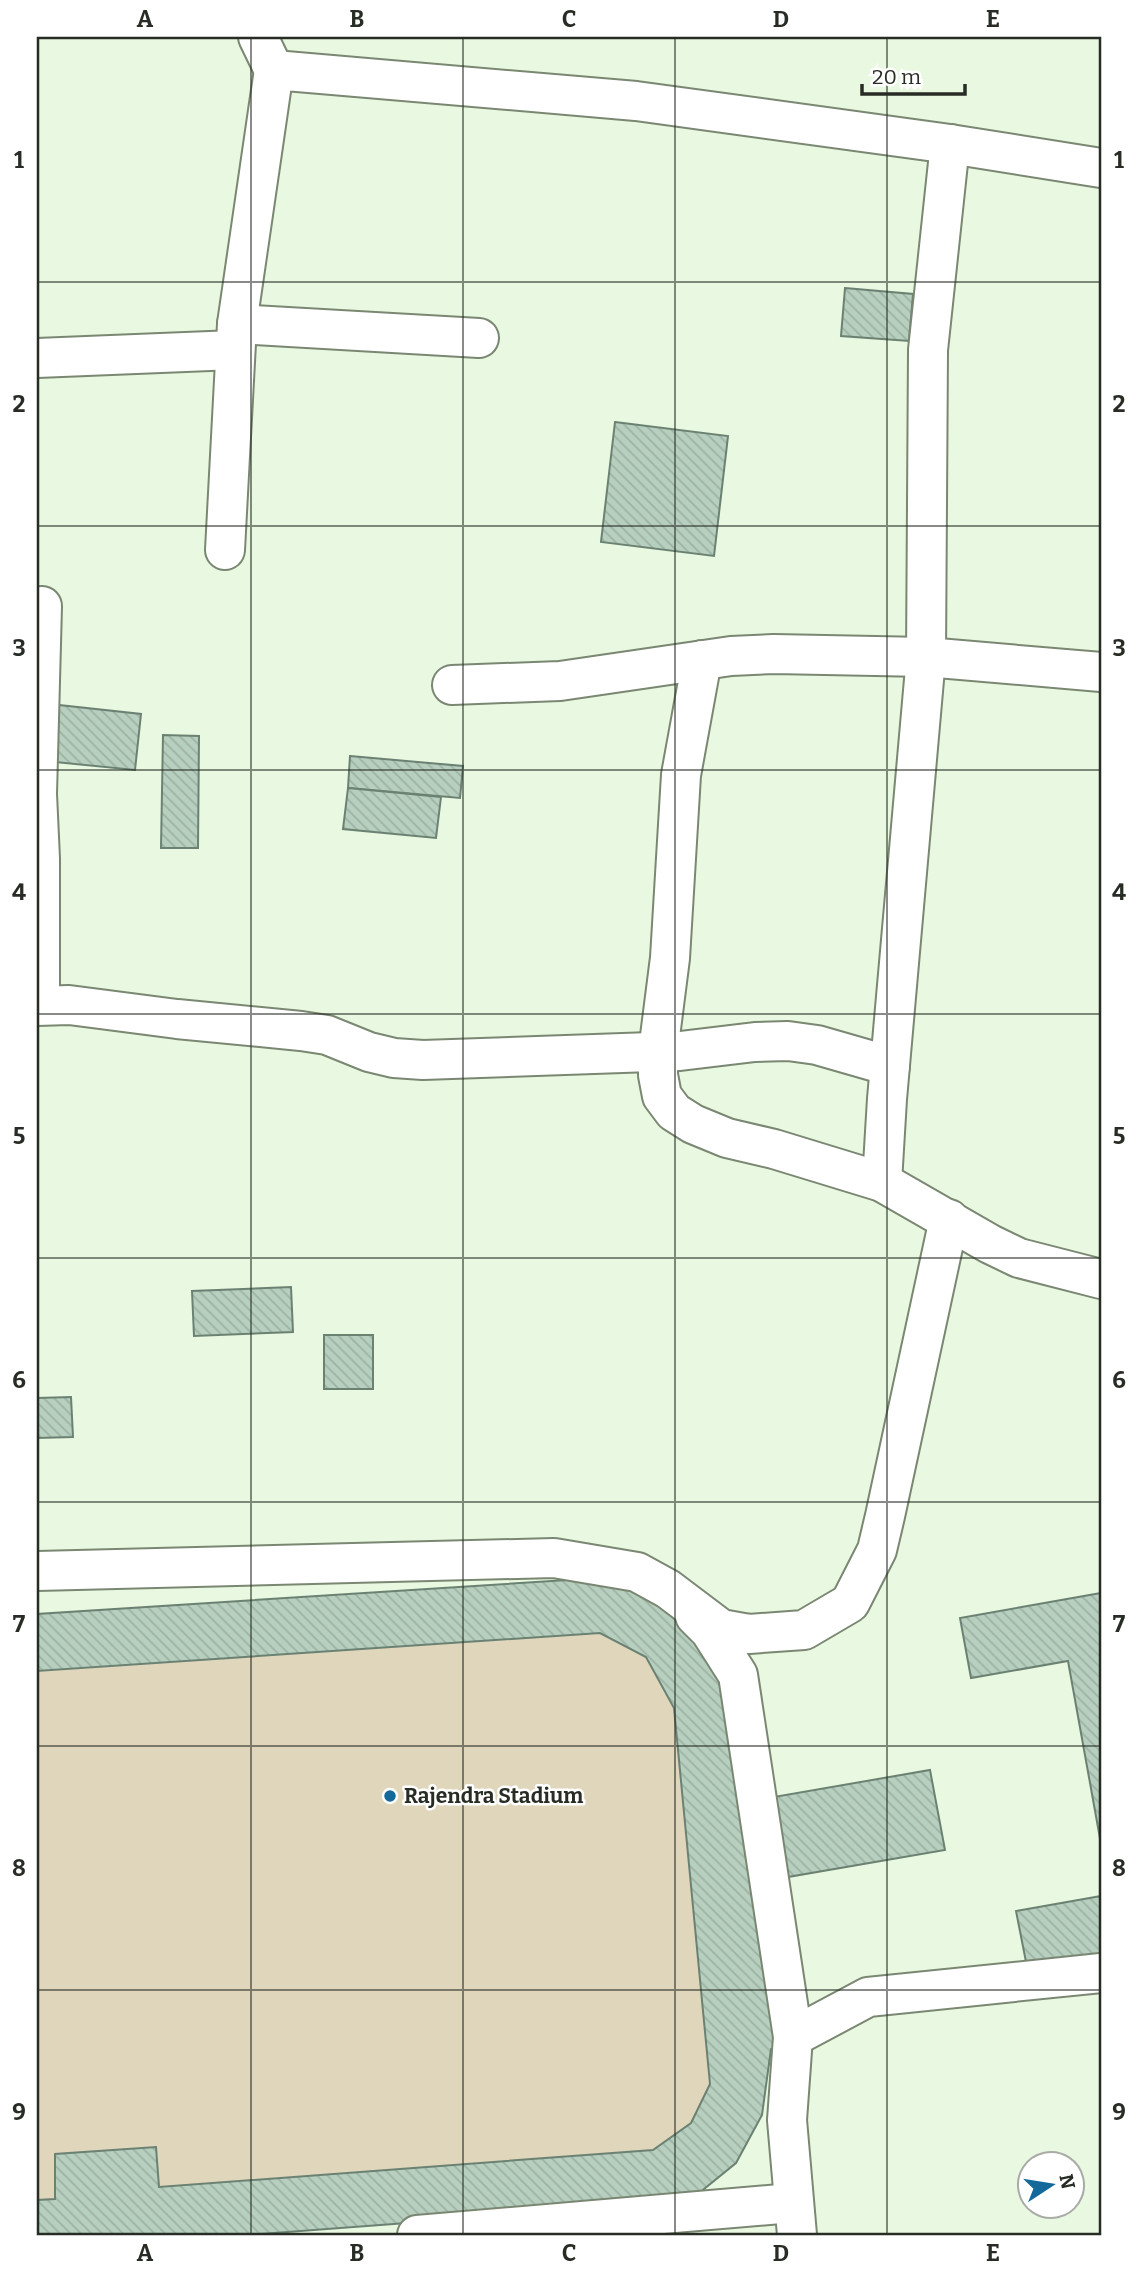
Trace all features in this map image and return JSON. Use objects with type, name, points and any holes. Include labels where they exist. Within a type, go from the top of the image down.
[{"type":"street","points":[[225,550],[236,337],[266,53],[950,144],[1101,168]]},
{"type":"street","points":[[883,1182],[890,1066],[926,657],[928,350],[950,144]]},
{"type":"street","points":[[37,358],[236,337],[479,338]]},
{"type":"street","points":[[42,606],[37,794],[40,859],[38,1005],[69,1005],[301,1031],[327,1035],[369,1052],[394,1058],[423,1060],[657,1052],[788,1041],[817,1045],[890,1066]]},
{"type":"street","points":[[452,685],[561,681],[731,656],[774,654],[926,657],[1101,672]]},
{"type":"street","points":[[702,660],[681,775],[670,958],[657,1052],[662,1096],[674,1112],[693,1124],[727,1138],[883,1182],[1019,1258],[1101,1279]]},
{"type":"street","points":[[37,1571],[554,1558],[637,1572],[668,1589],[721,1629],[749,1634],[804,1629],[850,1603],[877,1549],[949,1219]]},
{"type":"street","points":[[417,2235],[795,2219],[786,2120],[793,2037],[738,1675],[710,1631],[668,1589]]},
{"type":"street","points":[[793,2037],[869,1997],[1101,1973]]},
{"type":"shaded area","name":"Rajendra Stadium","points":[[615,1577],[689,1620],[781,2047],[771,2049],[762,2115],[736,2163],[688,2202],[246,2235],[37,2235],[37,1614]]},
{"type":"building","points":[[845,288],[913,294],[909,341],[841,336]]},
{"type":"building","points":[[615,422],[728,436],[714,556],[601,542]]},
{"type":"building","points":[[50,704],[141,714],[135,770],[45,761]]},
{"type":"building","points":[[163,735],[199,736],[198,848],[161,848]]},
{"type":"building","points":[[350,756],[463,766],[460,798],[348,788]]},
{"type":"building","points":[[348,788],[441,797],[436,838],[343,829]]},
{"type":"building","points":[[291,1287],[293,1332],[194,1336],[192,1291]]},
{"type":"building","points":[[324,1335],[373,1335],[373,1389],[324,1389]]},
{"type":"building","points":[[71,1397],[73,1437],[37,1438],[37,1398]]},
{"type":"building","points":[[615,1577],[689,1620],[730,1679],[781,2047],[771,2049],[762,2115],[736,2163],[688,2202],[246,2235],[37,2235],[37,2200],[55,2199],[55,2154],[156,2147],[159,2187],[653,2150],[691,2123],[710,2084],[674,1708],[646,1657],[600,1633],[37,1671],[37,1614]]},
{"type":"building","points":[[1101,1593],[1101,1844],[1068,1661],[971,1678],[960,1618]]},
{"type":"building","points":[[930,1770],[945,1850],[782,1878],[768,1798]]},
{"type":"building","points":[[1101,1896],[1101,1959],[1028,1972],[1016,1911]]},
{"type":"place","name":"Rajendra Stadium","points":[[390,1796]]}]
